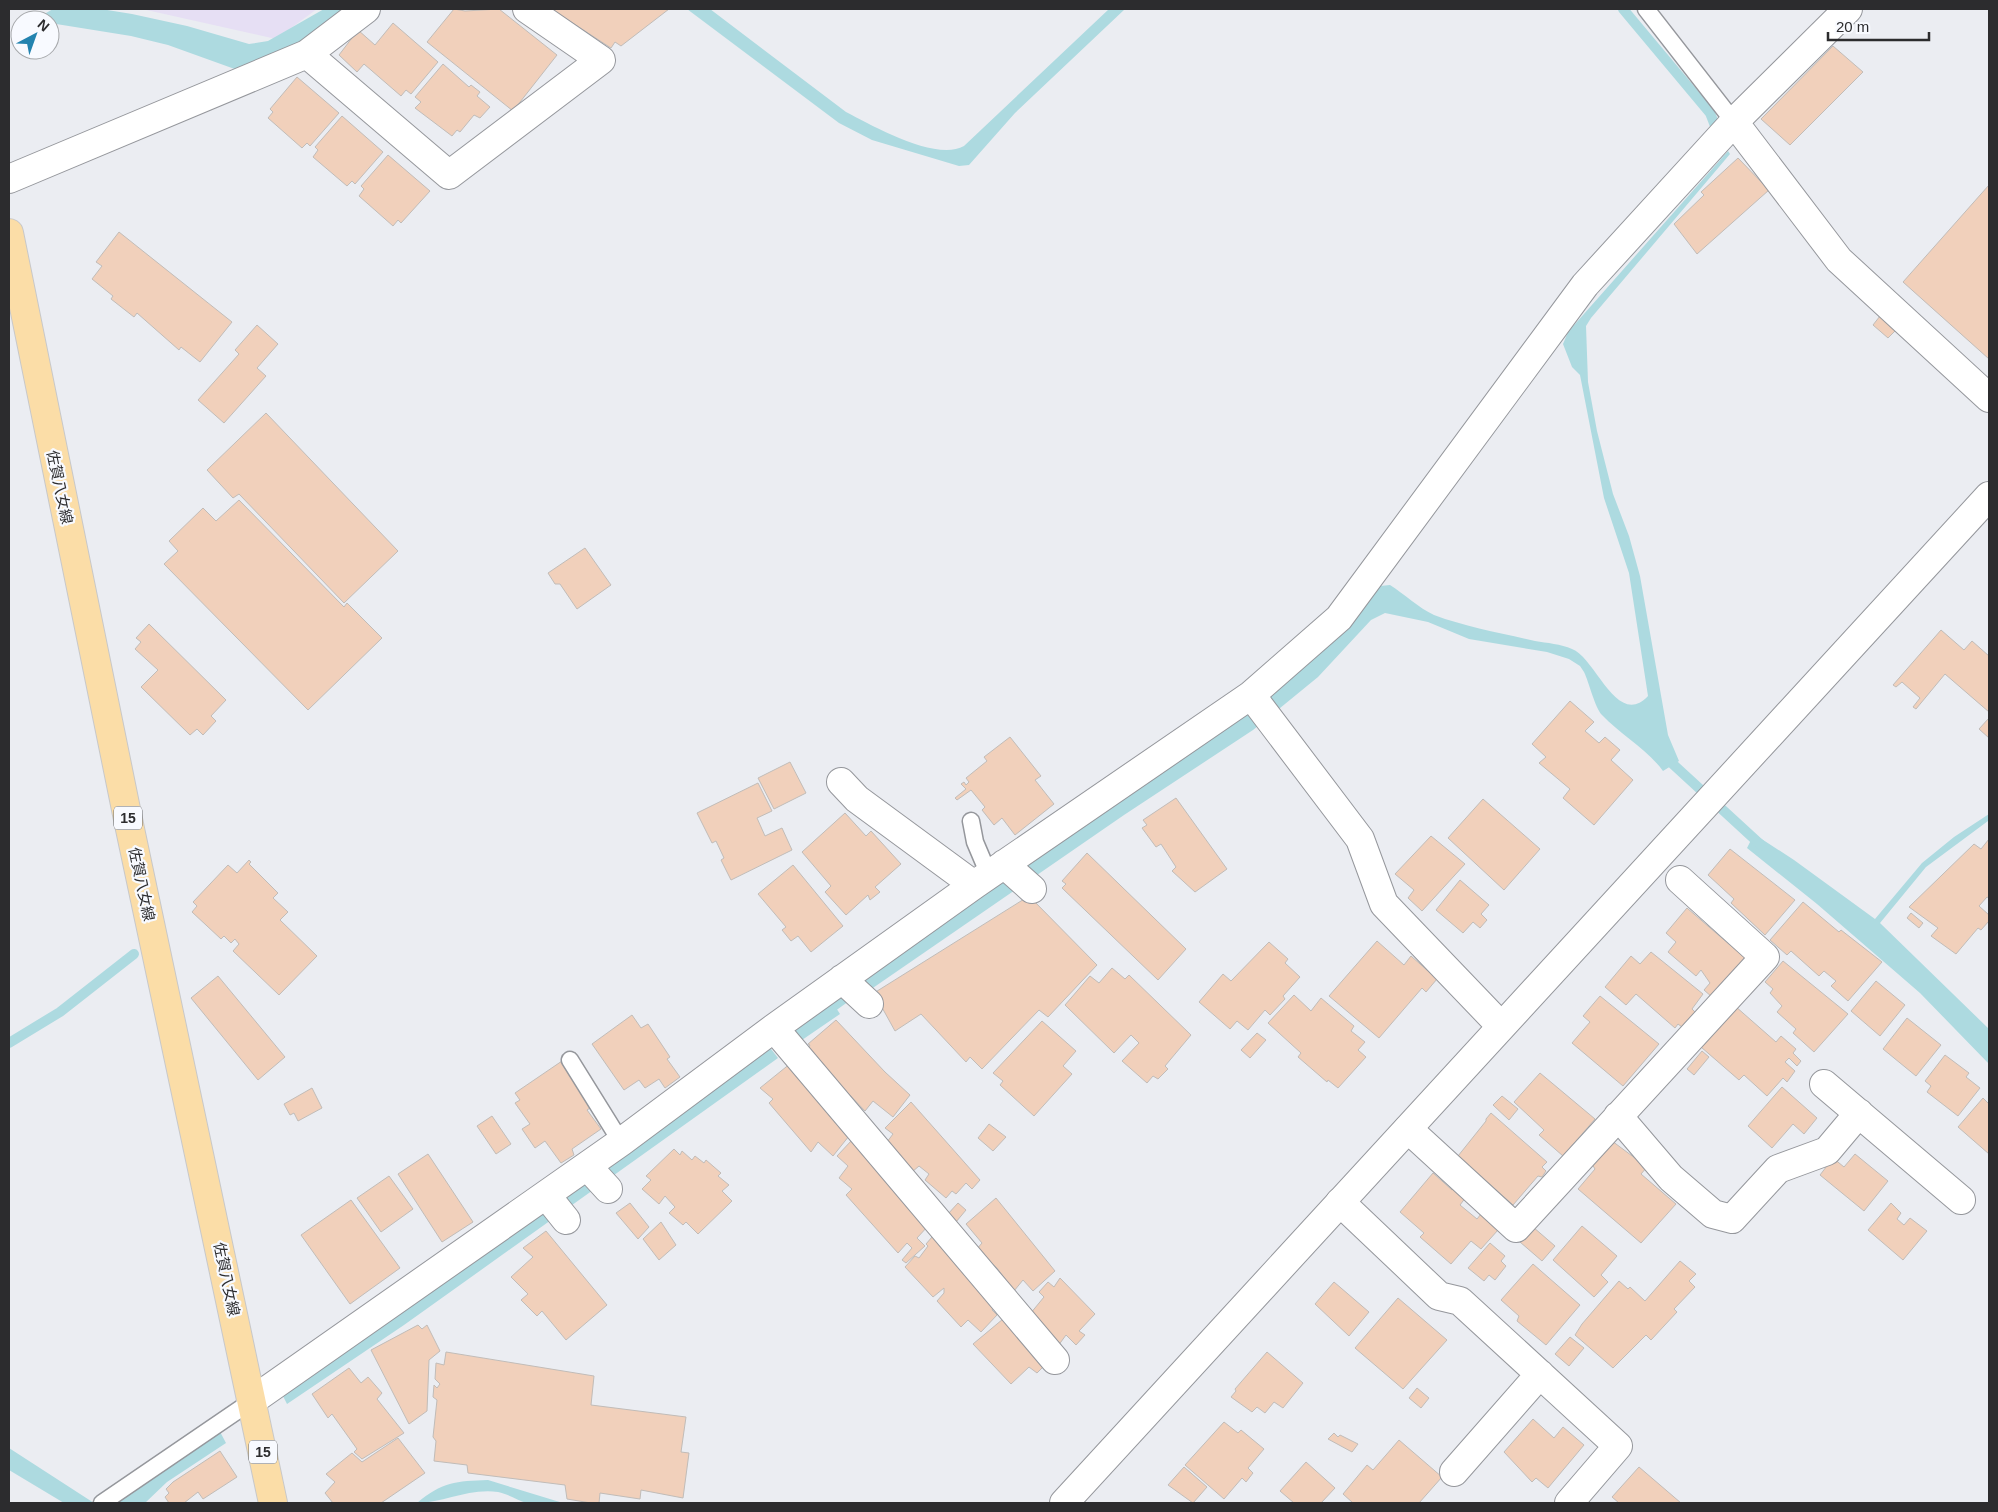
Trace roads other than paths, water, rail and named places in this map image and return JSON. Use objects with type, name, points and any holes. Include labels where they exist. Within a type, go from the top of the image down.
[{"type":"main road","name":"佐賀八女線","points":[[9,234],[130,829],[253,1400],[273,1503]]},
{"type":"street","points":[[9,180],[307,54],[366,9]]},
{"type":"street","points":[[307,54],[449,175],[601,60],[527,9]]},
{"type":"street","points":[[253,1400],[588,1166],[774,1028],[989,875],[1251,695],[1339,618],[1585,285],[1734,122],[1848,9]]},
{"type":"street","points":[[1734,122],[1839,260],[1989,398]]},
{"type":"street","points":[[1064,1503],[1989,496]]},
{"type":"street","points":[[1251,695],[1360,840],[1384,904],[1501,1026]]},
{"type":"street","points":[[841,782],[857,798],[989,875],[1032,889]]},
{"type":"street","points":[[1408,1129],[1516,1228],[1765,957],[1680,880]]},
{"type":"street","points":[[842,979],[869,1004]]},
{"type":"street","points":[[774,1028],[1055,1360]]},
{"type":"street","points":[[1824,1084],[1961,1200]]},
{"type":"street","points":[[1618,1116],[1671,1178],[1713,1214],[1732,1218],[1778,1169],[1828,1151],[1859,1113]]},
{"type":"street","points":[[588,1166],[608,1189]]},
{"type":"street","points":[[546,1195],[566,1220]]},
{"type":"street","points":[[1340,1202],[1439,1296],[1460,1301],[1618,1446],[1569,1503]]},
{"type":"street","points":[[1454,1472],[1540,1374]]},
{"type":"lane","points":[[1646,9],[1734,122]]},
{"type":"lane","points":[[971,821],[975,842],[989,875]]},
{"type":"lane","points":[[570,1060],[621,1142]]},
{"type":"lane","points":[[102,1503],[253,1400]]},
{"type":"water","points":[[101,9],[132,14],[187,26],[249,44],[268,41],[324,9],[348,9],[311,37],[243,72],[168,45],[131,36],[60,25],[60,10],[51,10]]},
{"type":"water","points":[[687,9],[710,9],[846,112],[888,133],[921,146],[952,150],[964,146],[1109,9],[1125,9],[1015,113],[969,165],[959,166],[872,140],[839,123]]},
{"type":"water","points":[[1728,151],[1730,154],[1586,326],[1588,382],[1597,431],[1613,494],[1629,536],[1640,576],[1668,735],[1679,761],[1663,771],[1649,755],[1609,722],[1599,712],[1584,672],[1580,666],[1569,659],[1547,652],[1469,639],[1428,622],[1385,613],[1371,620],[1318,677],[1253,730],[1124,815],[867,992],[857,980],[1348,622],[1380,586],[1390,585],[1428,612],[1458,623],[1572,649],[1590,665],[1607,688],[1626,704],[1637,704],[1648,696],[1629,573],[1604,498],[1580,375],[1572,367],[1563,344],[1568,332]]},
{"type":"water","points":[[1989,814],[1988,821],[1926,867],[1880,923],[1989,1029],[1989,1064],[1920,993],[1817,904],[1747,848],[1754,834],[1794,860],[1875,919],[1922,863],[1954,837]]},
{"type":"water","points":[[831,1000],[840,1014],[802,1040],[792,1026]]},
{"type":"water","points":[[768,1045],[778,1058],[404,1325],[287,1404],[279,1388]]},
{"type":"water","points":[[218,1428],[226,1443],[167,1482],[145,1503],[109,1503]]},
{"type":"water","points":[[9,1448],[94,1503],[64,1503],[9,1470]]},
{"type":"water","points":[[488,1480],[563,1503],[531,1504],[502,1493],[487,1491],[417,1503],[434,1491],[450,1484]]},
{"type":"waterway","points":[[1623,9],[1710,113],[1719,136]]},
{"type":"waterway","points":[[1664,756],[1762,846]]},
{"type":"waterway","points":[[9,1043],[60,1012],[134,954]]},
{"type":"waterway","points":[[824,1013],[853,992]]}]
